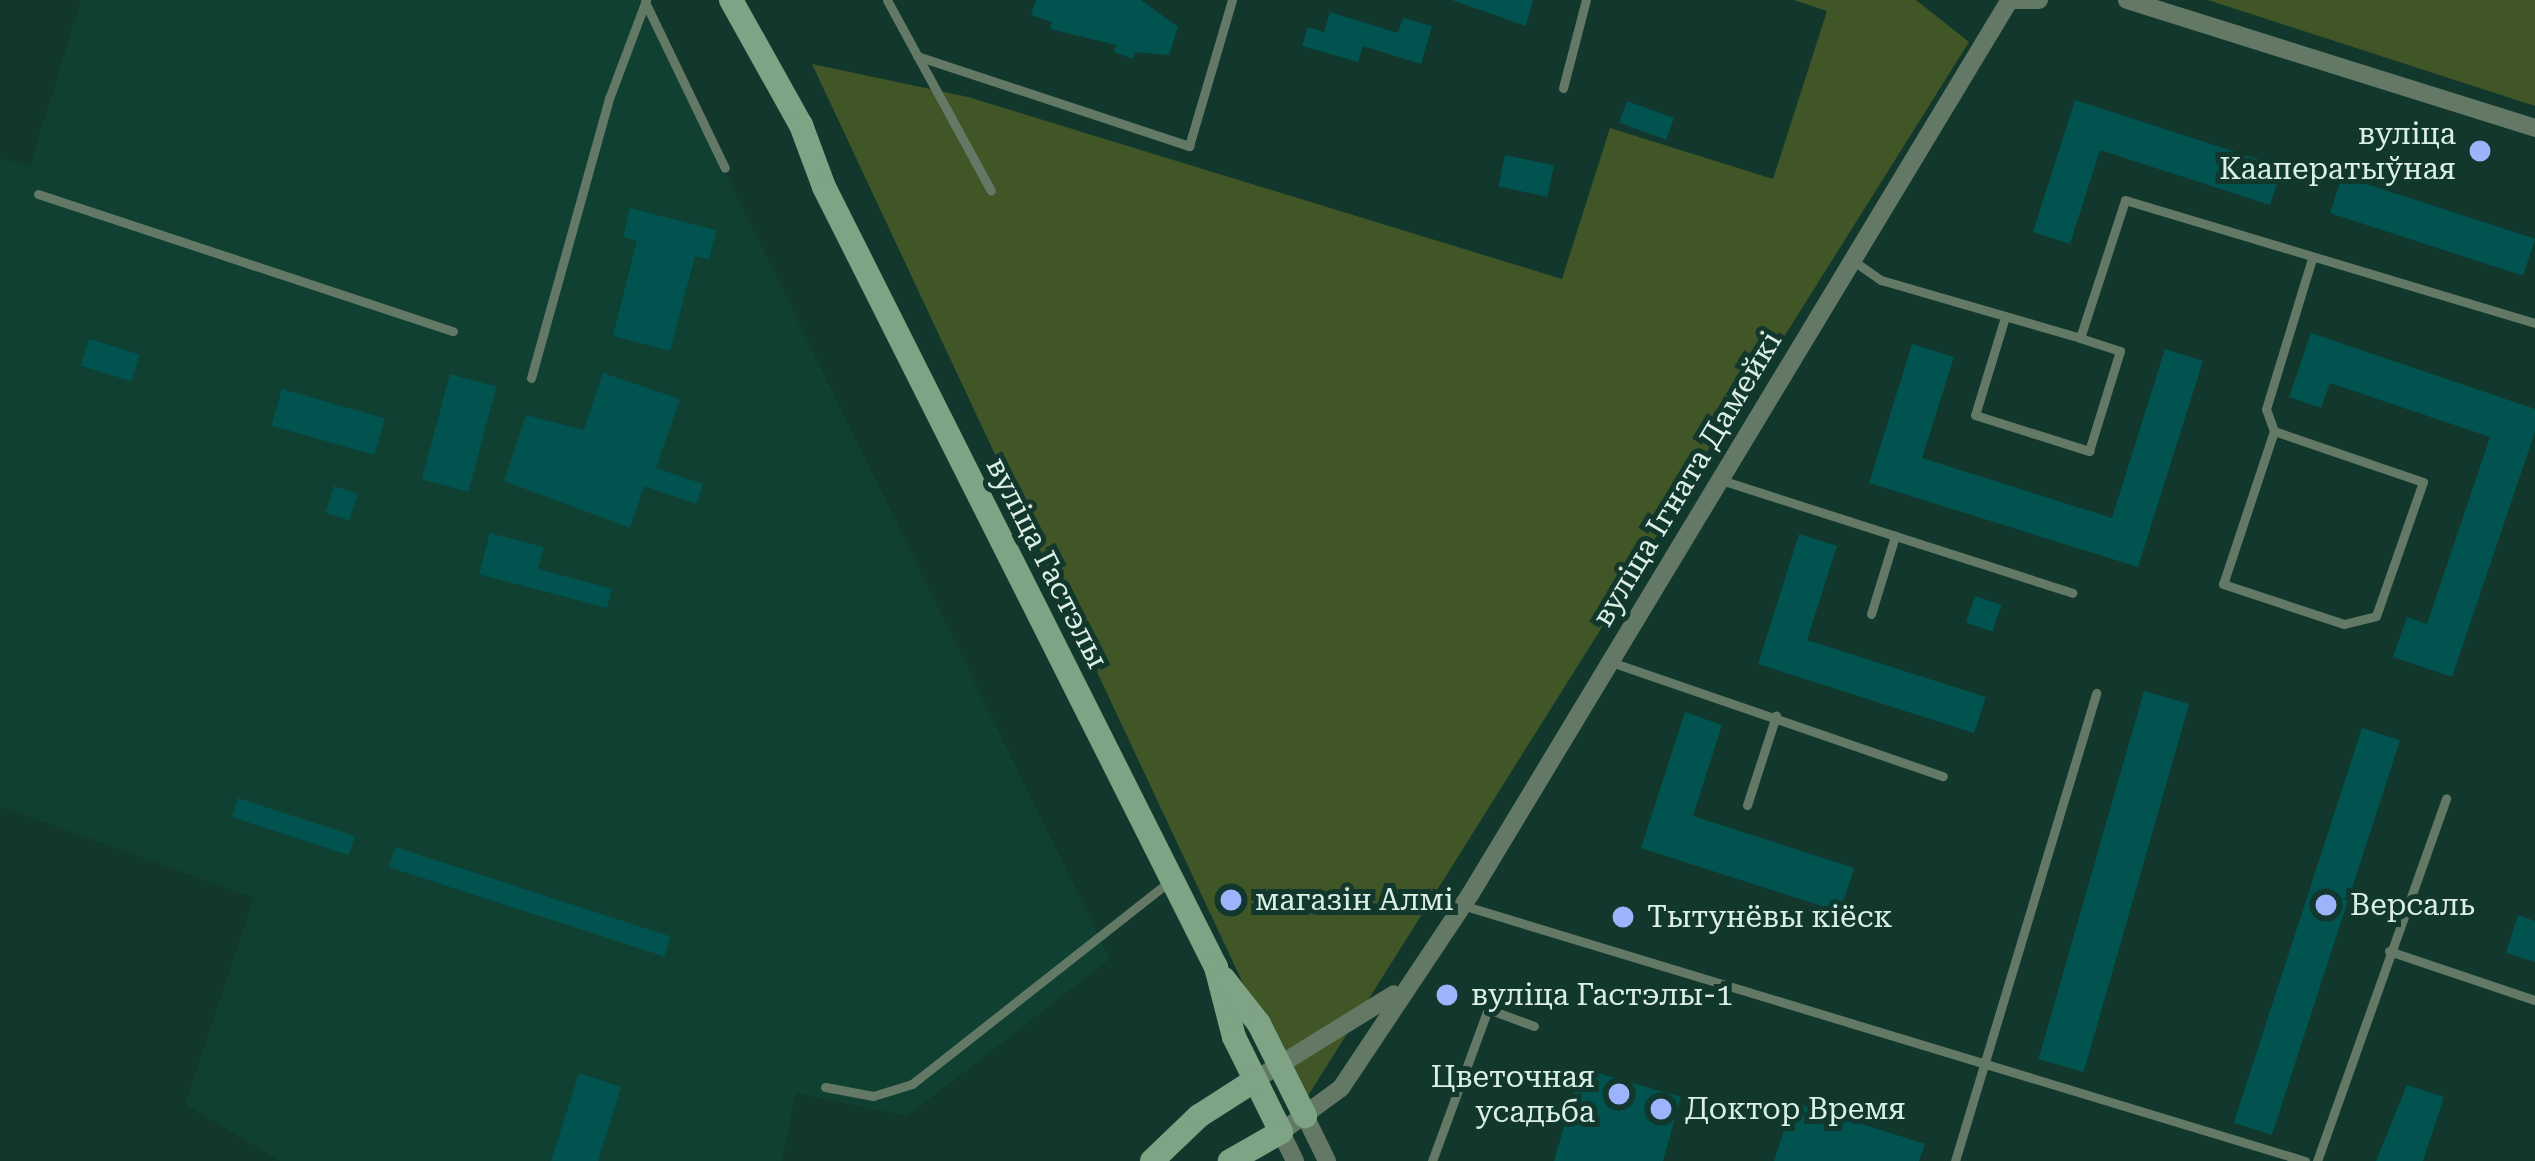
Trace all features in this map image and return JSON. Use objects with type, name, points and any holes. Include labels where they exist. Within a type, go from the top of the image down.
[{"type":"main road","name":"вуліца Гастэлы","points":[[731,0],[756,50],[786,132],[824,187],[1216,967],[1280,1064],[1305,1116]]},
{"type":"main road","name":"вуліца Гастэлы","points":[[1216,967],[1234,1036],[1281,1132]]},
{"type":"main road","points":[[1152,1161],[1199,1116],[1256,1080]]},
{"type":"main road","points":[[1230,1161],[1281,1132]]},
{"type":"street","points":[[2009,0],[2039,0]]},
{"type":"street","name":"вуліца Ігната Дамейкі","points":[[1281,1132],[1341,1088],[1462,905],[1855,262],[2009,0]]},
{"type":"street","points":[[2128,0],[2535,128]]},
{"type":"street","name":"вуліца Ігната Дамейкі","points":[[1256,1080],[1363,1019],[1407,983]]},
{"type":"street","name":"вуліца Гастэлы","points":[[1305,1116],[1327,1161]]},
{"type":"street","name":"вуліца Гастэлы","points":[[1281,1132],[1295,1161]]},
{"type":"lane","points":[[887,0],[991,191]]},
{"type":"lane","points":[[917,56],[1189,146],[1232,0]]},
{"type":"lane","points":[[1563,88],[1586,0]]},
{"type":"lane","points":[[646,1],[725,168]]},
{"type":"lane","points":[[531,378],[610,96],[646,1]]},
{"type":"lane","points":[[38,194],[453,331]]},
{"type":"lane","points":[[2080,338],[2125,200],[2535,322]]},
{"type":"lane","points":[[2275,431],[2423,482],[2376,616],[2344,624],[2223,584],[2275,431],[2266,409],[2312,259]]},
{"type":"lane","points":[[1855,262],[1881,280],[2120,350],[2089,451],[1975,415],[2005,317]]},
{"type":"lane","points":[[1721,480],[2072,593]]},
{"type":"lane","points":[[1871,614],[1895,536]]},
{"type":"lane","points":[[1610,662],[1943,776]]},
{"type":"lane","points":[[1955,1161],[2096,693]]},
{"type":"lane","points":[[1747,805],[1776,716]]},
{"type":"lane","points":[[2317,1161],[2446,798]]},
{"type":"lane","points":[[825,1087],[873,1096],[912,1084],[1173,878]]},
{"type":"lane","points":[[1462,905],[2305,1161]]},
{"type":"lane","points":[[2389,951],[2535,1000]]},
{"type":"lane","points":[[1432,1161],[1489,1009],[1534,1026]]},
{"type":"shaded area","points":[[81,0],[641,0],[1110,959],[907,1116],[796,1093],[782,1161],[280,1161],[185,1104],[254,898],[0,806],[0,158],[30,166]]},
{"type":"shaded area","points":[[1794,0],[1916,0],[1969,42],[1301,1107],[812,64],[968,97],[1562,279],[1610,128],[1773,179],[1827,11]]},
{"type":"shaded area","points":[[2208,0],[2535,0],[2535,106]]},
{"type":"building","points":[[1036,0],[1141,0],[1178,27],[1169,55],[1135,52],[1133,59],[1114,52],[1116,45],[1050,29],[1052,22],[1031,15]]},
{"type":"building","points":[[1452,0],[1533,0],[1526,26]]},
{"type":"building","points":[[1330,12],[1398,33],[1403,18],[1432,26],[1421,64],[1363,46],[1358,62],[1302,46],[1308,27],[1324,32]]},
{"type":"building","points":[[2075,100],[2282,167],[2270,205],[2100,150],[2070,244],[2033,232]]},
{"type":"building","points":[[1627,101],[1674,118],[1666,140],[1619,123]]},
{"type":"building","points":[[1505,155],[1554,165],[1547,197],[1498,186]]},
{"type":"building","points":[[2342,176],[2535,239],[2523,276],[2330,213]]},
{"type":"building","points":[[630,208],[716,230],[709,259],[695,256],[670,351],[613,336],[637,241],[623,237]]},
{"type":"building","points":[[2311,333],[2535,409],[2535,432],[2452,677],[2393,657],[2407,617],[2427,624],[2490,437],[2330,383],[2321,408],[2289,397]]},
{"type":"building","points":[[89,339],[140,354],[131,381],[81,366]]},
{"type":"building","points":[[1912,344],[1954,357],[1922,458],[2112,518],[2165,349],[2203,361],[2138,567],[1869,483]]},
{"type":"building","points":[[603,373],[680,399],[656,468],[703,484],[696,504],[644,486],[630,528],[504,481],[526,415],[584,430]]},
{"type":"building","points":[[450,374],[496,386],[468,492],[422,479]]},
{"type":"building","points":[[282,389],[385,418],[374,455],[272,426]]},
{"type":"building","points":[[334,486],[358,494],[349,520],[325,513]]},
{"type":"building","points":[[490,533],[544,547],[538,569],[612,589],[607,608],[479,574]]},
{"type":"building","points":[[1799,534],[1837,546],[1807,640],[1986,697],[1974,733],[1758,664]]},
{"type":"building","points":[[1975,596],[2001,605],[1992,632],[1966,622]]},
{"type":"building","points":[[2144,691],[2189,704],[2084,1072],[2038,1059]]},
{"type":"building","points":[[1685,712],[1722,725],[1693,816],[1854,868],[1840,912],[1641,848]]},
{"type":"building","points":[[2362,728],[2400,740],[2272,1135],[2234,1123]]},
{"type":"building","points":[[238,798],[355,836],[349,855],[232,817]]},
{"type":"building","points":[[395,847],[671,937],[664,957],[389,867]]},
{"type":"building","points":[[2518,915],[2535,921],[2535,962],[2506,953]]},
{"type":"building","points":[[1581,1068],[1681,1097],[1663,1161],[1554,1161]]},
{"type":"building","points":[[579,1073],[621,1087],[598,1161],[551,1161]]},
{"type":"building","points":[[2407,1085],[2444,1097],[2423,1161],[2376,1161]]},
{"type":"building","points":[[1793,1102],[1925,1144],[1919,1161],[1774,1161]]},
{"type":"place","name":"вуліца Кааператыўная","points":[[2480,151]]},
{"type":"place","name":"магазін Алмі","points":[[1231,900]]},
{"type":"place","name":"Версаль","points":[[2326,905]]},
{"type":"place","name":"Тытунёвы кіёск","points":[[1623,917]]},
{"type":"place","name":"вуліца Гастэлы-1","points":[[1447,995]]},
{"type":"place","name":"Цветочная усадьба","points":[[1619,1094]]},
{"type":"place","name":"Доктор Время","points":[[1661,1109]]}]
